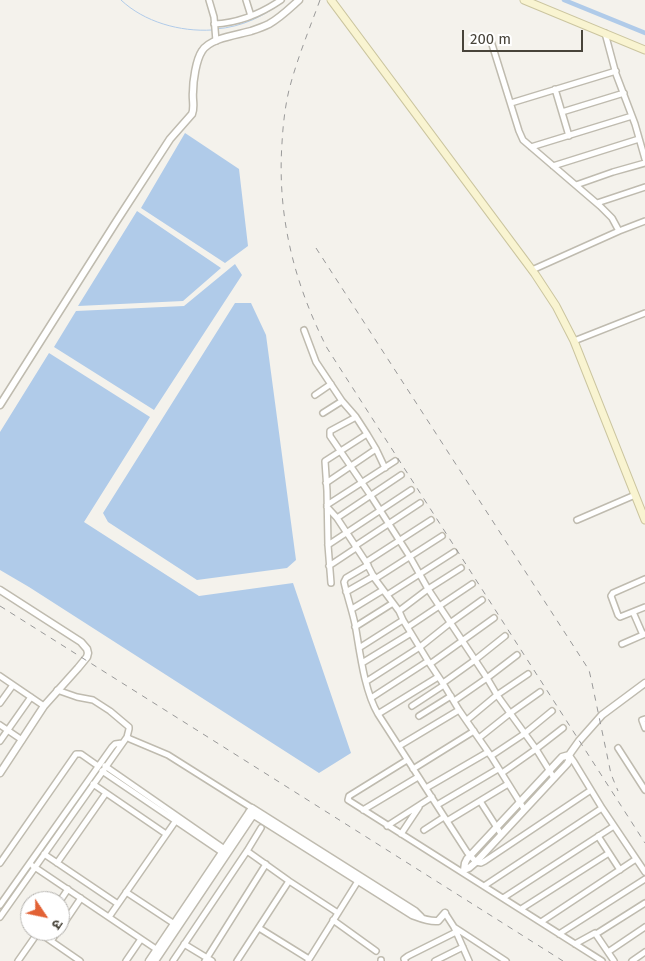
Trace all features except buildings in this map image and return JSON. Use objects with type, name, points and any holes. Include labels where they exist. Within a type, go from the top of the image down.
[{"type":"main road","points":[[331,0],[532,270],[556,306],[574,341],[645,520]]},
{"type":"main road","points":[[524,0],[645,50]]},
{"type":"street","points":[[209,0],[214,18],[215,37]]},
{"type":"street","points":[[246,0],[251,16]]},
{"type":"street","points":[[215,25],[258,14],[273,2],[281,0]]},
{"type":"street","points":[[0,405],[170,138],[192,114],[194,110],[193,84],[199,55],[215,37],[254,30],[278,18],[299,0]]},
{"type":"street","points":[[605,33],[645,159]]},
{"type":"street","points":[[490,38],[522,138],[597,203],[611,217],[619,231]]},
{"type":"street","points":[[511,104],[616,71]]},
{"type":"street","points":[[555,89],[569,136]]},
{"type":"street","points":[[562,112],[624,93]]},
{"type":"street","points":[[531,147],[632,116]]},
{"type":"street","points":[[553,166],[639,139]]},
{"type":"street","points":[[576,185],[645,163]]},
{"type":"street","points":[[597,203],[645,187]]},
{"type":"street","points":[[532,270],[619,231],[645,222]]},
{"type":"street","points":[[574,341],[645,313]]},
{"type":"street","points":[[304,330],[312,354],[342,401],[367,434],[385,468]]},
{"type":"street","points":[[315,395],[331,384]]},
{"type":"street","points":[[323,413],[342,401]]},
{"type":"street","points":[[356,417],[329,432],[330,436],[362,482],[428,589],[509,714],[536,749],[554,778]]},
{"type":"street","points":[[331,583],[325,461],[367,434]]},
{"type":"street","points":[[326,483],[376,449]]},
{"type":"street","points":[[327,506],[395,461]]},
{"type":"street","points":[[337,518],[401,474]]},
{"type":"street","points":[[328,545],[411,490]]},
{"type":"street","points":[[576,520],[635,495]]},
{"type":"street","points":[[329,566],[420,503]]},
{"type":"street","points":[[327,506],[356,547],[374,578],[399,611],[438,677],[490,754],[524,809]]},
{"type":"street","points":[[431,520],[344,582],[352,609],[358,648],[371,698],[378,714],[436,805],[476,862],[481,863],[485,861],[591,790]]},
{"type":"street","points":[[346,592],[410,557],[442,536]]},
{"type":"street","points":[[387,595],[454,552]]},
{"type":"street","points":[[399,611],[428,589],[461,568]]},
{"type":"street","points":[[645,579],[611,596],[619,616],[622,617],[645,607]]},
{"type":"street","points":[[408,627],[472,584]]},
{"type":"street","points":[[0,590],[75,638],[85,646],[88,653],[78,668],[44,706],[0,773]]},
{"type":"street","points":[[352,609],[383,590]]},
{"type":"street","points":[[367,681],[420,647],[482,600]]},
{"type":"street","points":[[355,627],[393,603]]},
{"type":"street","points":[[622,644],[644,634],[633,612]]},
{"type":"street","points":[[371,698],[494,618]]},
{"type":"street","points":[[358,648],[403,620]]},
{"type":"street","points":[[362,663],[411,633]]},
{"type":"street","points":[[412,706],[505,636]]},
{"type":"street","points":[[419,716],[487,678],[517,655]]},
{"type":"street","points":[[467,720],[497,695],[528,674]]},
{"type":"street","points":[[0,676],[44,706]]},
{"type":"street","points":[[378,714],[438,677]]},
{"type":"street","points":[[569,755],[569,762],[476,862],[464,870],[465,863],[470,856],[496,826],[562,758],[569,755],[602,715],[645,683]]},
{"type":"street","points":[[0,703],[13,685]]},
{"type":"street","points":[[0,917],[93,784],[112,747],[115,744],[122,743],[129,729],[101,704],[57,690]]},
{"type":"street","points":[[479,738],[540,692]]},
{"type":"street","points":[[0,741],[31,697]]},
{"type":"street","points":[[399,746],[459,710]]},
{"type":"street","points":[[426,788],[524,734],[552,711]]},
{"type":"street","points":[[645,719],[642,720],[645,728]]},
{"type":"street","points":[[0,725],[22,740]]},
{"type":"street","points":[[436,805],[500,771],[536,749],[563,728]]},
{"type":"street","points":[[414,769],[474,731]]},
{"type":"street","points":[[127,736],[134,742],[168,755],[412,915],[431,922],[438,922],[445,913],[469,961]]},
{"type":"street","points":[[618,748],[645,790]]},
{"type":"street","points":[[0,863],[76,754],[81,754],[225,852]]},
{"type":"street","points":[[569,755],[645,872]]},
{"type":"street","points":[[407,760],[349,796],[348,800],[602,961]]},
{"type":"street","points":[[0,905],[102,768]]},
{"type":"street","points":[[363,810],[418,776]]},
{"type":"street","points":[[93,784],[166,834]]},
{"type":"street","points":[[424,830],[508,784]]},
{"type":"street","points":[[57,863],[106,793]]},
{"type":"street","points":[[387,826],[432,798]]},
{"type":"street","points":[[480,801],[501,834]]},
{"type":"street","points":[[401,834],[420,805]]},
{"type":"street","points":[[484,886],[602,808]]},
{"type":"street","points":[[155,961],[159,951],[253,811]]},
{"type":"street","points":[[253,811],[415,911],[421,917]]},
{"type":"street","points":[[109,917],[177,819]]},
{"type":"street","points":[[503,898],[614,826]]},
{"type":"street","points":[[173,961],[261,828]]},
{"type":"street","points":[[598,836],[620,870]]},
{"type":"street","points":[[247,851],[338,913]]},
{"type":"street","points":[[521,909],[609,853]]},
{"type":"street","points":[[44,854],[118,904]]},
{"type":"street","points":[[541,922],[636,859]]},
{"type":"street","points":[[30,863],[159,951]]},
{"type":"street","points":[[184,944],[208,960],[266,864]]},
{"type":"street","points":[[559,934],[645,879]]},
{"type":"street","points":[[237,961],[290,881]]},
{"type":"street","points":[[259,928],[308,960],[358,881]]},
{"type":"street","points":[[126,892],[176,925]]},
{"type":"street","points":[[70,914],[81,898]]},
{"type":"street","points":[[575,944],[594,933],[596,934],[645,903]]},
{"type":"street","points":[[333,920],[376,951]]},
{"type":"street","points":[[608,952],[645,927]]},
{"type":"street","points":[[455,930],[505,960]]},
{"type":"street","points":[[405,961],[404,959],[408,956],[455,930]]},
{"type":"street","points":[[596,934],[614,961]]},
{"type":"street","points":[[126,961],[141,939]]},
{"type":"street","points":[[18,961],[32,941]]},
{"type":"street","points":[[51,941],[80,961]]},
{"type":"street","points":[[435,961],[462,947]]},
{"type":"street","points":[[149,961],[159,951]]},
{"type":"street","points":[[632,961],[645,952]]},
{"type":"water","points":[[185,133],[239,169],[248,246],[225,263],[141,208]]},
{"type":"water","points":[[137,211],[221,268],[183,301],[78,306]]},
{"type":"water","points":[[235,264],[242,275],[154,410],[54,347],[76,311],[184,306]]},
{"type":"water","points":[[235,303],[251,303],[266,335],[296,560],[287,568],[197,580],[108,522],[103,513]]},
{"type":"water","points":[[49,353],[150,417],[84,522],[199,596],[293,583],[351,753],[319,773],[0,570],[0,432]]},
{"type":"waterway","points":[[121,0],[140,14],[163,24],[188,29],[212,30]]},
{"type":"waterway","points":[[216,29],[235,26],[253,20],[285,0]]},
{"type":"waterway","points":[[564,0],[645,33]]},
{"type":"railway","points":[[320,0],[299,56],[289,90],[284,116],[282,143],[282,197],[285,223],[290,248],[305,299],[327,348],[645,843]]},
{"type":"railway","points":[[316,248],[589,670],[611,774],[618,791]]},
{"type":"railway","points":[[0,606],[563,961]]}]
